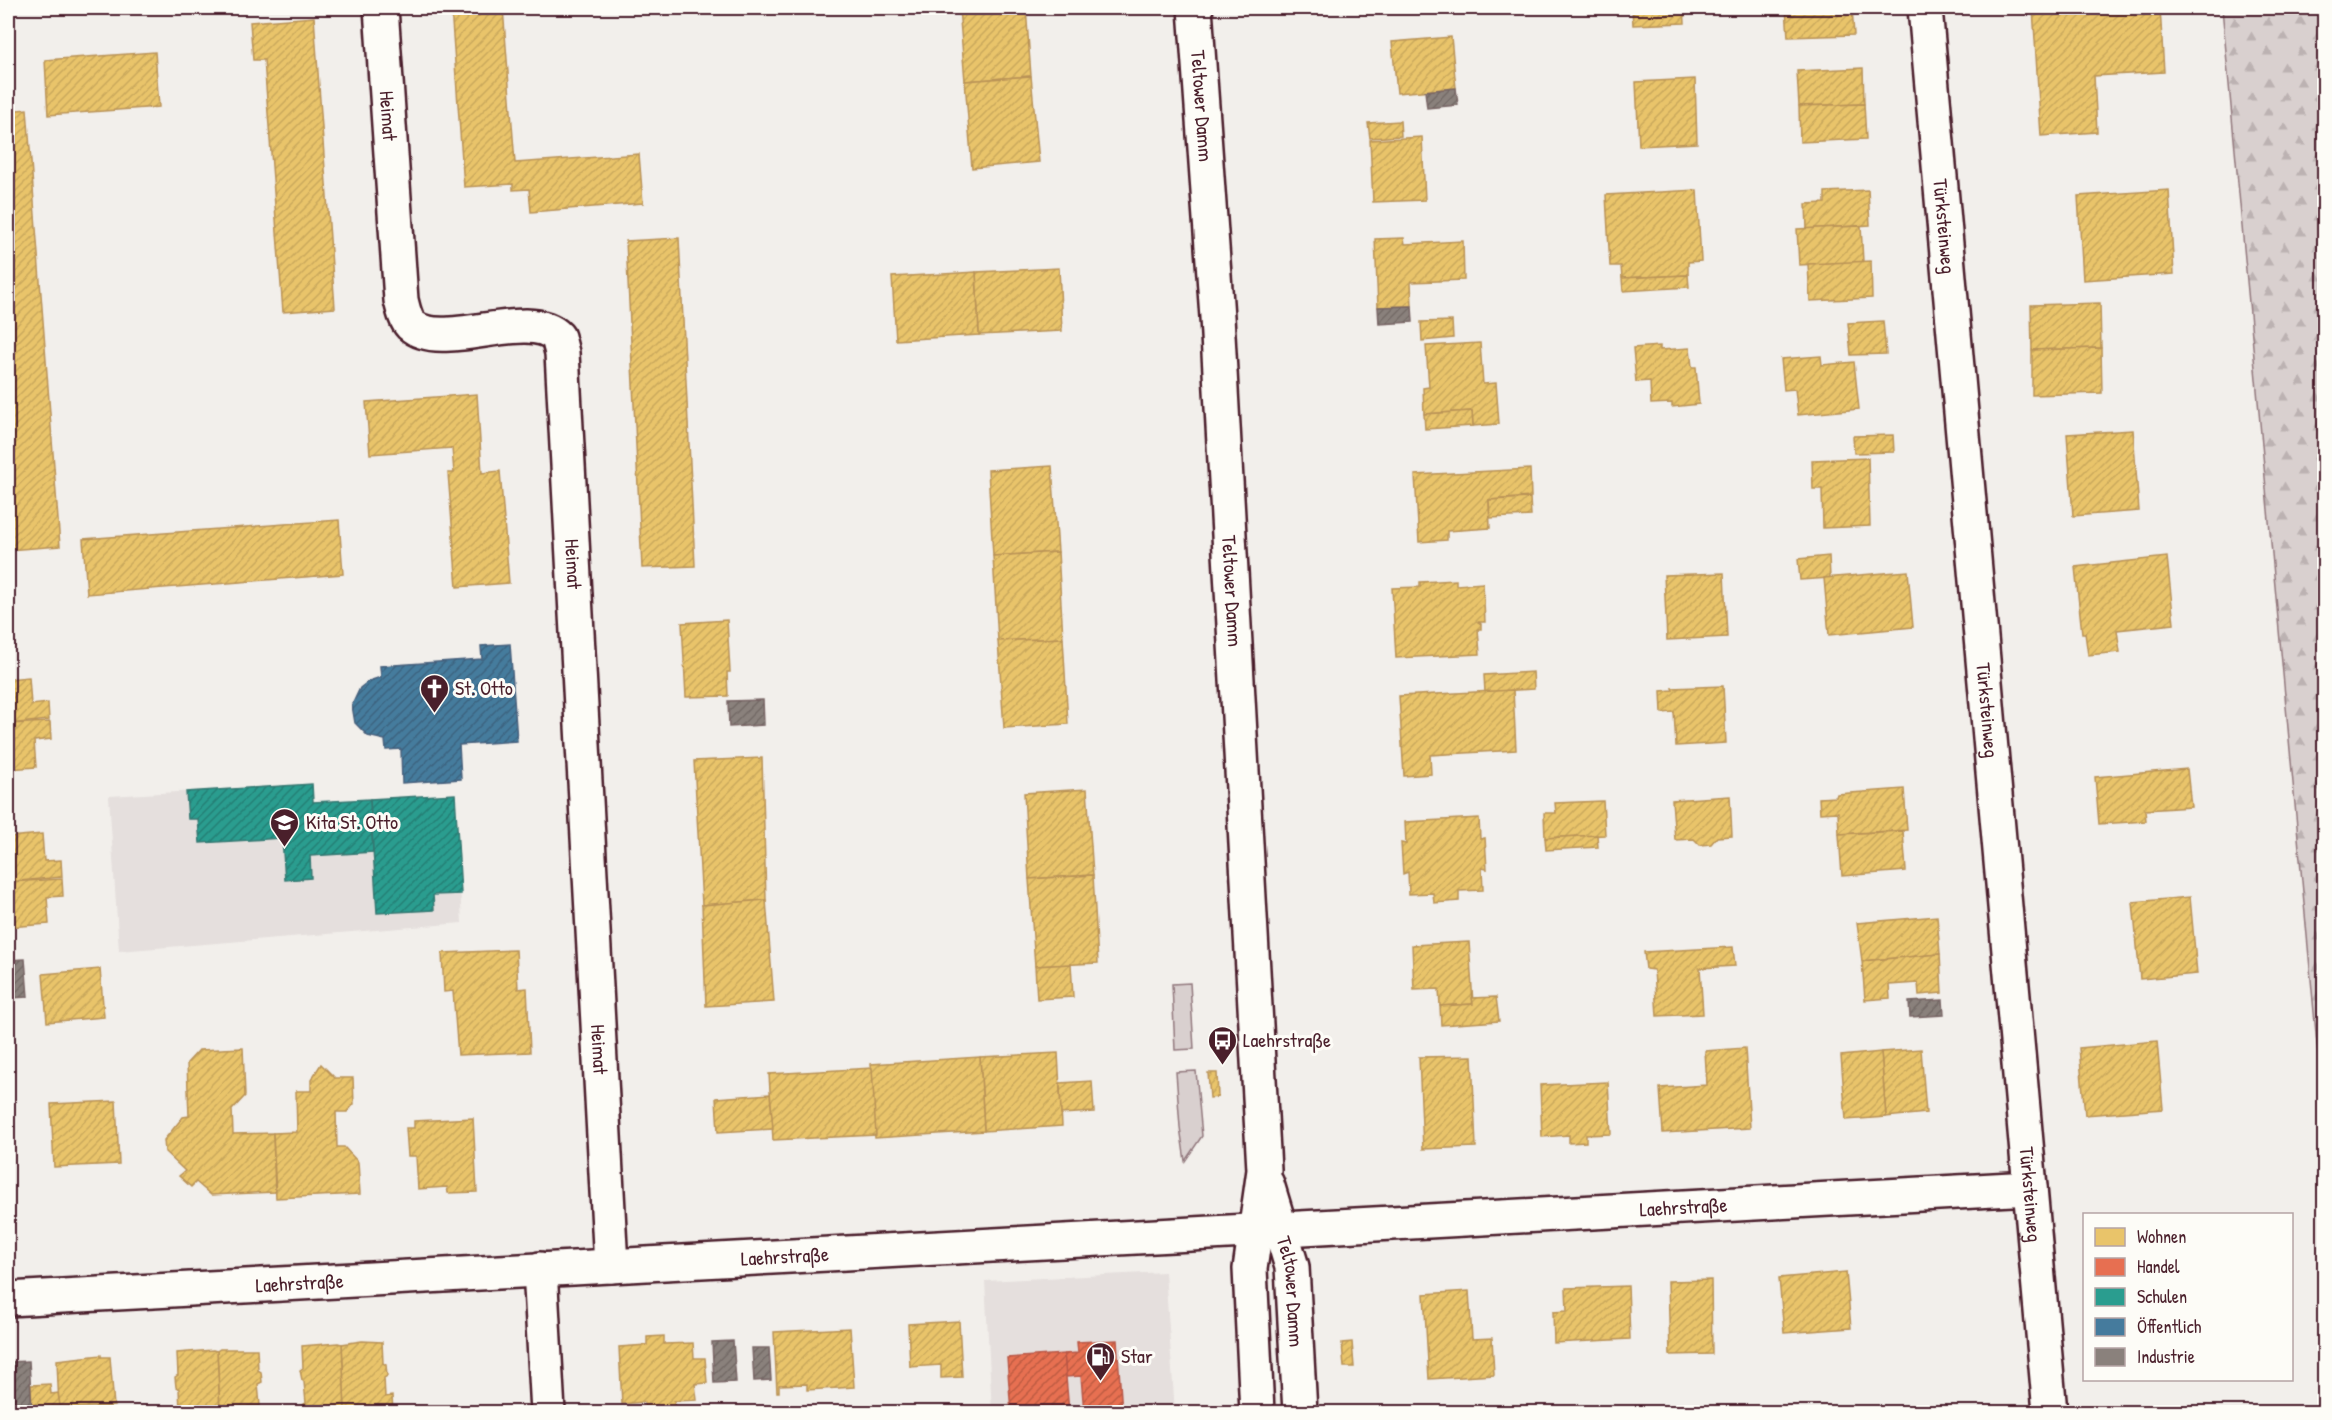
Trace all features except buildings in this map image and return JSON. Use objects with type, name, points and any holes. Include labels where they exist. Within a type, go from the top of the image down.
[{"type":"street","name":"Heimat","points":[[381,8],[400,290],[407,320],[419,330],[434,334],[526,327],[547,329],[558,337],[562,353],[610,1266]]},
{"type":"street","name":"Teltower Damm","points":[[1195,8],[1217,317],[1268,1230],[1250,1269],[1257,1413]]},
{"type":"street","name":"Türksteinweg","points":[[1925,8],[2050,1413]]},
{"type":"street","name":"Laehrstraße","points":[[8,1299],[2030,1188]]},
{"type":"street","name":"Teltower Damm","points":[[1268,1230],[1292,1267],[1300,1413]]},
{"type":"street","points":[[540,1269],[548,1413]]},
{"type":"shaded area","name":"Kita St. Otto","points":[[312,784],[313,802],[455,794],[462,923],[119,951],[109,796]]},
{"type":"shaded area","points":[[1165,1272],[1175,1412],[992,1412],[985,1281]]},
{"type":"green space","points":[[2222,8],[2324,8],[2324,1121]]},
{"type":"green space","points":[[1190,983],[1194,1049],[1175,1050],[1172,984]]},
{"type":"green space","points":[[1196,1071],[1202,1136],[1185,1161],[1176,1072]]},
{"type":"place","name":"St. Otto","points":[[434,714]]},
{"type":"place","name":"Kita St. Otto","points":[[285,848]]},
{"type":"place","name":"Laehrstraße","points":[[1222,1066]]},
{"type":"place","name":"Star","points":[[1100,1382]]}]
